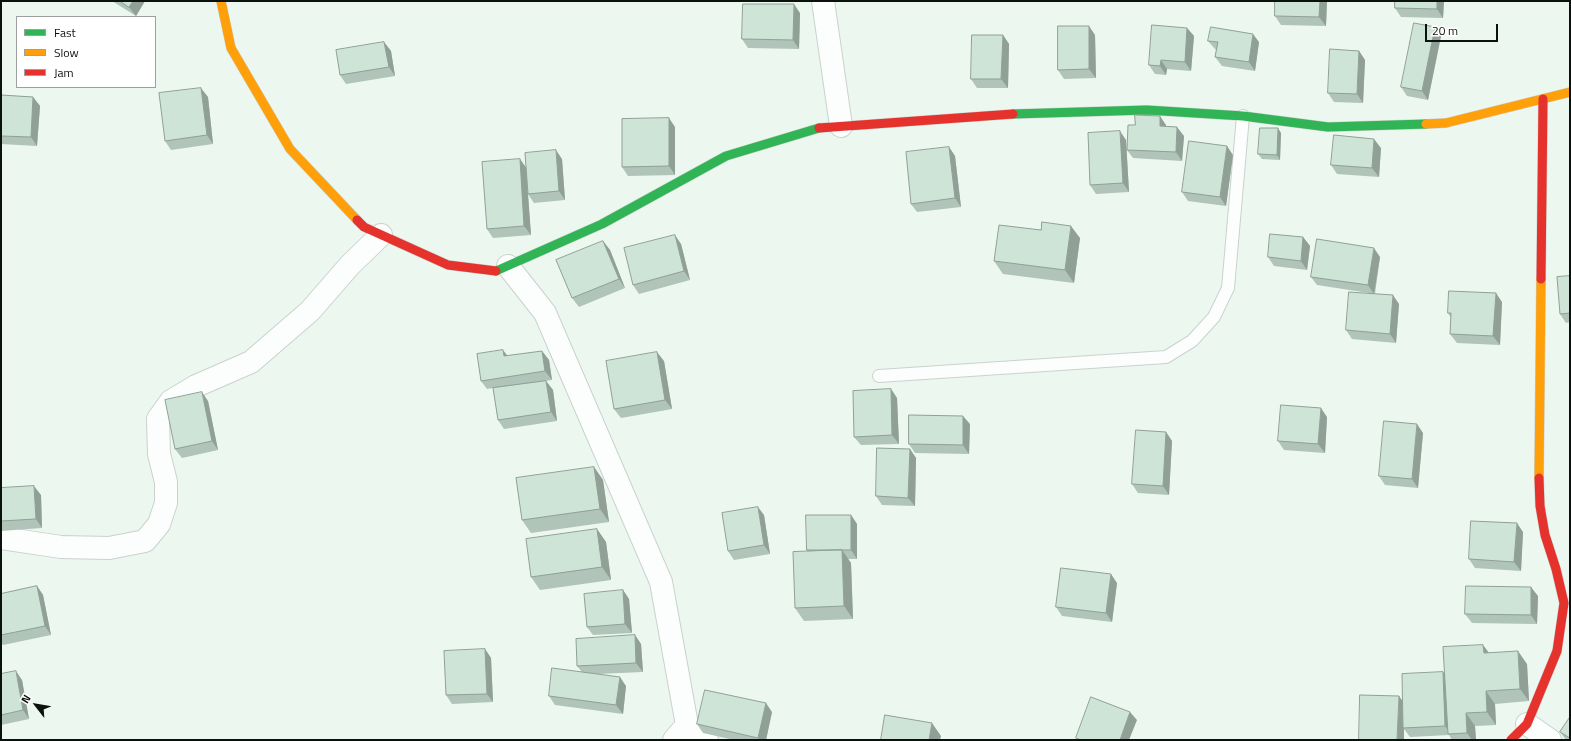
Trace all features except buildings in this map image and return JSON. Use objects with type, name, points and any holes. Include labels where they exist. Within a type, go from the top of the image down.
[{"type":"main road","points":[[221,1],[231,48],[290,149],[364,227],[448,265],[497,271],[602,224],[726,156],[816,128],[1027,113],[1147,110],[1243,116],[1328,127],[1446,123],[1570,92]]},
{"type":"main road","points":[[1511,740],[1527,724],[1557,652],[1564,603],[1556,569],[1545,535],[1540,506],[1538,465],[1543,99]]},
{"type":"street","points":[[823,1],[841,126]]},
{"type":"street","points":[[1,538],[69,547],[109,548],[145,541],[159,524],[166,503],[166,482],[159,454],[158,419],[171,401],[196,386],[251,362],[310,311],[350,265],[381,235]]},
{"type":"street","points":[[508,266],[545,314],[661,582],[680,732],[707,740]]},
{"type":"street","points":[[1527,724],[1550,740]]},
{"type":"lane","points":[[879,376],[1166,357],[1192,341],[1214,317],[1228,288],[1243,116]]},
{"type":"traffic: fast","points":[[1013,114],[1147,110],[1243,116],[1328,127],[1426,124]]},
{"type":"traffic: fast","points":[[496,271],[602,224],[726,156],[819,128]]},
{"type":"traffic: slow","points":[[221,1],[231,48],[290,149],[357,220]]},
{"type":"traffic: slow","points":[[1426,124],[1446,123],[1570,92]]},
{"type":"traffic: slow","points":[[1539,478],[1541,279]]},
{"type":"traffic: jam","points":[[1541,279],[1543,99]]},
{"type":"traffic: jam","points":[[819,128],[1013,114]]},
{"type":"traffic: jam","points":[[357,220],[364,227],[448,265],[496,271]]},
{"type":"traffic: jam","points":[[1511,740],[1527,724],[1557,651],[1564,603],[1556,569],[1545,535],[1540,506],[1539,478]]}]
